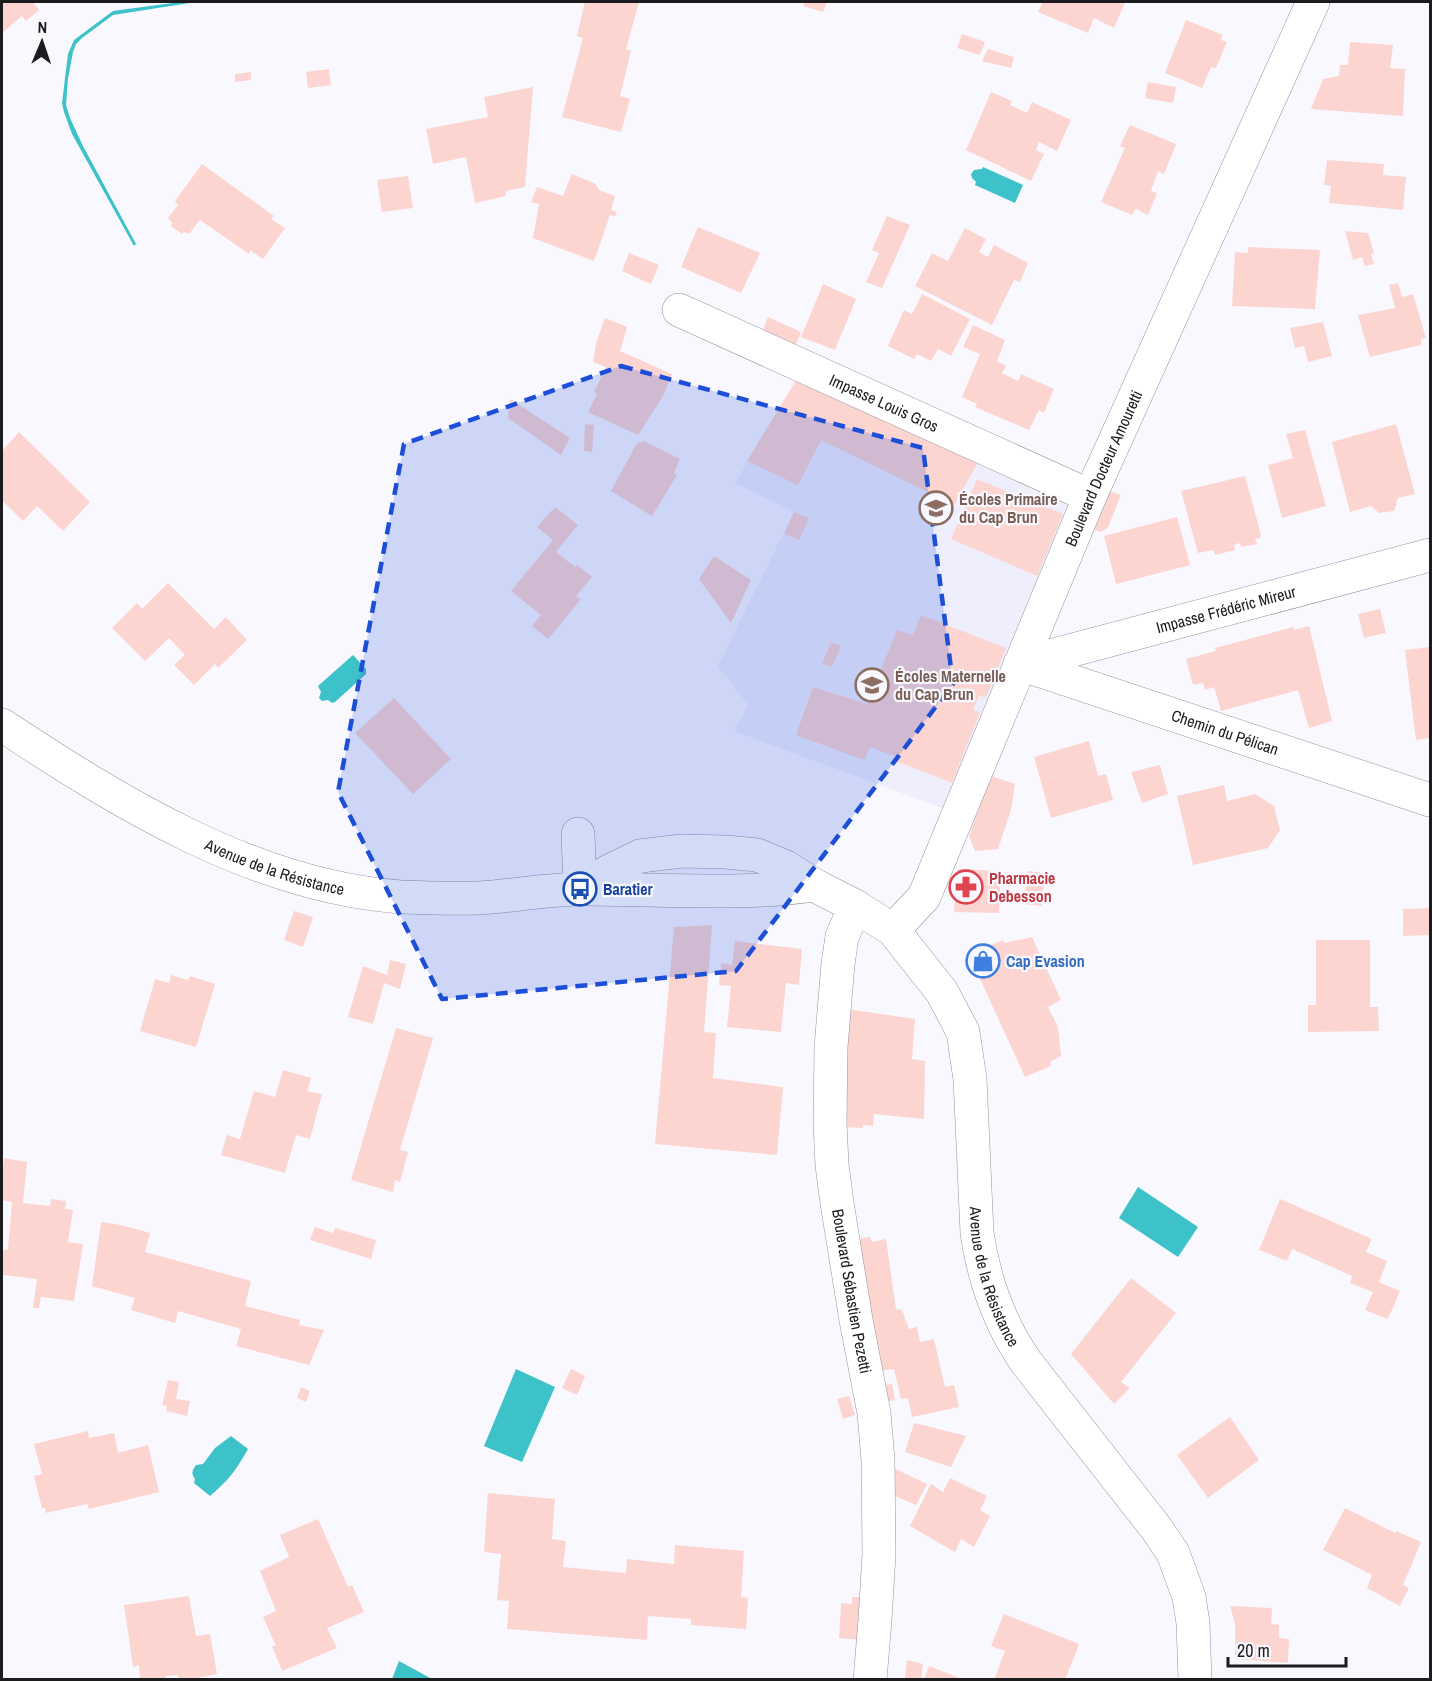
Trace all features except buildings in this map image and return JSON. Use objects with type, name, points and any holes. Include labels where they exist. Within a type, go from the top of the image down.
[{"type":"street","name":"Boulevard Docteur Amouretti","points":[[893,930],[924,897],[1090,496],[1311,2]]},
{"type":"street","name":"Impasse Louis Gros","points":[[679,310],[1090,496]]},
{"type":"street","name":"Impasse Frédéric Mireur","points":[[1020,664],[1431,555]]},
{"type":"street","name":"Chemin du Pélican","points":[[1020,664],[1431,800]]},
{"type":"street","name":"Avenue de la Résistance","points":[[2,725],[69,770],[172,826],[239,858],[303,879],[348,890],[399,897],[443,899],[580,889],[765,890],[814,885]]},
{"type":"street","points":[[578,834],[580,889]]},
{"type":"street","name":"Avenue de la Résistance","points":[[580,889],[644,842],[682,852],[758,855],[786,867],[893,930],[914,955],[942,992],[963,1032],[970,1079],[977,1233],[980,1254],[993,1299],[1012,1342],[1026,1362],[1173,1553],[1188,1597],[1193,1623],[1195,1680]]},
{"type":"street","points":[[620,890],[634,874],[644,842]]},
{"type":"street","name":"Boulevard Sébastien Pezetti","points":[[855,906],[842,936],[838,964],[831,1047],[830,1123],[837,1203],[874,1413],[878,1460],[879,1554],[870,1680]]},
{"type":"highlighted area","points":[[621,366],[923,448],[953,684],[736,971],[442,999],[338,792],[404,444]]},
{"type":"shaded area","points":[[803,369],[1086,504],[958,814],[734,731],[748,705],[718,666],[794,512],[735,483]]},
{"type":"water","points":[[196,2],[113,15],[82,38],[76,44],[73,52],[66,105],[70,118],[136,244],[134,246],[72,134],[64,112],[62,103],[68,54],[74,40],[113,11]]},
{"type":"water","points":[[983,167],[1023,185],[1015,203],[975,185],[976,182],[971,174],[974,170]]},
{"type":"water","points":[[353,655],[366,669],[366,674],[335,702],[322,701],[319,698],[321,692],[318,686]]},
{"type":"water","points":[[1138,1187],[1198,1227],[1178,1257],[1119,1218]]},
{"type":"water","points":[[516,1369],[555,1387],[522,1462],[484,1446]]},
{"type":"water","points":[[231,1436],[248,1449],[232,1474],[210,1496],[194,1483],[193,1470],[196,1465],[203,1464],[215,1448]]},
{"type":"water","points":[[399,1661],[432,1679],[392,1679]]},
{"type":"place","name":"Écoles Primaire du Cap Brun","points":[[936,508]]},
{"type":"place","name":"Écoles Maternelle du Cap Brun","points":[[872,685]]},
{"type":"place","name":"Pharmacie Debesson","points":[[966,887]]},
{"type":"place","name":"Baratier","points":[[580,889]]},
{"type":"place","name":"Cap Evasion","points":[[983,961]]}]
